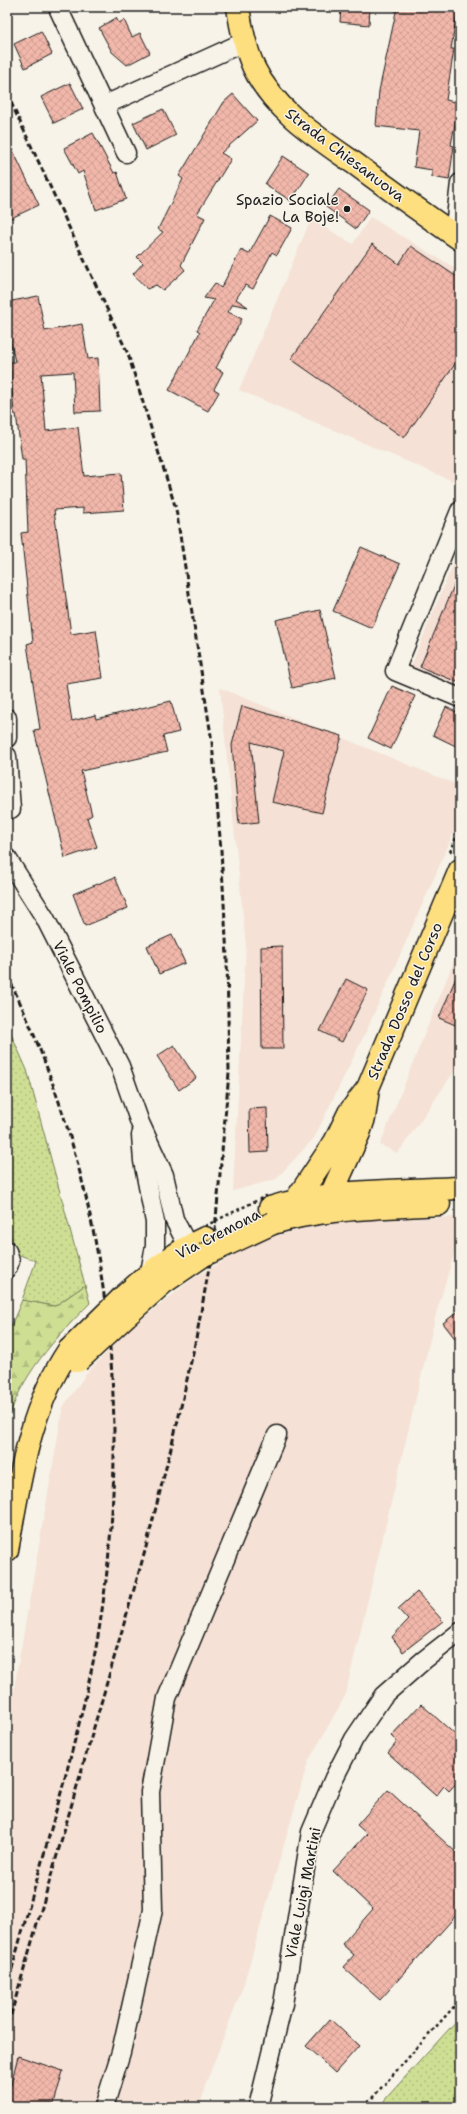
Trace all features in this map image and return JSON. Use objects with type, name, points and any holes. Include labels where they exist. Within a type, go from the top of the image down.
[{"type":"main road","name":"Strada Chiesanuova","points":[[238,7],[244,42],[254,69],[267,89],[287,112],[315,136],[457,237]]},
{"type":"main road","name":"Strada Dosso del Corso","points":[[296,1200],[334,1142],[349,1113],[368,1088],[460,870]]},
{"type":"main road","name":"Strada Dosso del Corso","points":[[332,1206],[364,1118],[368,1088]]},
{"type":"main road","name":"Via Cremona","points":[[271,1209],[288,1219],[332,1206],[362,1193],[460,1188]]},
{"type":"main road","name":"Via Cremona","points":[[7,1550],[29,1437],[41,1403],[74,1356],[124,1307],[150,1272],[199,1245],[271,1209],[296,1200],[332,1206],[389,1207],[460,1202]]},
{"type":"main road","name":"Via Cremona","points":[[124,1307],[163,1284],[199,1245]]},
{"type":"street","points":[[59,10],[105,105],[126,153]]},
{"type":"street","points":[[105,105],[244,42]]},
{"type":"street","points":[[457,237],[460,183]]},
{"type":"street","points":[[460,511],[394,671],[460,698]]},
{"type":"street","points":[[7,718],[7,738]]},
{"type":"street","points":[[7,756],[11,809]]},
{"type":"street","name":"Viale Pompilio","points":[[7,858],[45,918],[120,1066],[140,1122],[164,1175],[174,1220],[199,1245]]},
{"type":"street","name":"Viale Pompilio","points":[[140,1122],[143,1162],[155,1222],[155,1246],[150,1272]]},
{"type":"street","points":[[104,2107],[121,2052],[153,1910],[150,1792],[167,1698],[277,1435]]},
{"type":"street","name":"Viale Luigi Martini","points":[[258,2107],[283,2004],[311,1832],[331,1785],[354,1739],[384,1696],[424,1660],[460,1632]]},
{"type":"path","points":[[199,1245],[271,1209]]},
{"type":"path","points":[[364,2107],[460,2000]]},
{"type":"shaded area","points":[[370,217],[460,271],[460,484],[239,390],[311,219],[353,244]]},
{"type":"shaded area","points":[[460,547],[460,690],[407,676]]},
{"type":"shaded area","points":[[220,688],[460,786],[460,819],[369,1025],[314,1138],[276,1179],[233,1191],[246,945]]},
{"type":"shaded area","points":[[460,946],[460,1063],[398,1153],[380,1145]]},
{"type":"shaded area","points":[[460,1217],[460,1234],[436,1314],[345,1696],[308,1762],[243,1986],[205,2086],[200,2107],[7,2107],[7,1729],[63,1407],[87,1373],[131,1328],[195,1277],[261,1240],[330,1221]]},
{"type":"green space","points":[[7,1025],[27,1070],[85,1285],[55,1306],[22,1300],[36,1261],[17,1254],[7,1226]]},
{"type":"green space","points":[[85,1285],[90,1303],[64,1330],[40,1359],[20,1390],[7,1425],[7,1335],[22,1300],[55,1306]]},
{"type":"green space","points":[[460,2017],[460,2107],[379,2107],[388,2096]]},
{"type":"building","points":[[341,7],[370,7],[369,25],[340,22]]},
{"type":"building","points":[[397,7],[458,7],[451,49],[454,49],[446,100],[459,103],[451,145],[454,146],[449,180],[432,177],[432,170],[414,167],[419,131],[376,126],[379,91]]},
{"type":"building","points":[[116,18],[119,23],[124,20],[132,37],[140,33],[150,53],[127,65],[112,52],[99,28]]},
{"type":"building","points":[[41,31],[52,54],[25,68],[14,44]]},
{"type":"building","points":[[70,83],[83,109],[54,123],[41,97]]},
{"type":"building","points":[[233,94],[257,121],[221,153],[231,159],[197,214],[205,218],[181,265],[185,270],[163,290],[156,285],[147,289],[133,274],[143,263],[137,257],[163,232],[158,229],[183,179],[179,176],[224,102]]},
{"type":"building","points":[[163,109],[176,135],[146,150],[133,123]]},
{"type":"building","points":[[93,133],[114,173],[117,172],[126,199],[96,210],[83,171],[78,174],[64,148]]},
{"type":"building","points":[[7,138],[39,205],[7,220]]},
{"type":"building","points":[[283,156],[309,173],[291,201],[265,184]]},
{"type":"building","name":"Spazio Sociale La Boje!","points":[[339,189],[369,210],[356,229],[326,207]]},
{"type":"building","points":[[270,216],[292,228],[277,255],[272,252],[253,289],[245,285],[236,299],[248,307],[233,304],[228,312],[242,319],[216,368],[223,372],[214,389],[219,392],[208,411],[169,390],[200,332],[197,330],[214,300],[204,298],[215,283],[221,288],[241,250],[249,254]]},
{"type":"building","points":[[372,244],[399,264],[411,246],[460,279],[460,357],[404,438],[291,359]]},
{"type":"building","points":[[38,296],[45,331],[82,324],[88,359],[98,358],[100,411],[75,412],[73,372],[41,374],[46,431],[78,427],[84,476],[121,473],[124,510],[83,513],[83,508],[54,510],[71,634],[96,630],[103,678],[66,684],[72,721],[95,715],[96,719],[171,701],[179,732],[163,736],[167,752],[81,771],[92,815],[87,818],[97,847],[65,858],[34,730],[40,729],[27,644],[33,642],[21,533],[28,532],[25,459],[22,459],[16,414],[14,414],[10,362],[15,362],[7,324],[7,302]]},
{"type":"building","points":[[361,547],[400,564],[372,628],[333,611]]},
{"type":"building","points":[[460,571],[460,683],[420,667]]},
{"type":"building","points":[[320,610],[336,678],[292,688],[276,620]]},
{"type":"building","points":[[392,686],[415,696],[391,749],[368,738]]},
{"type":"building","points":[[242,706],[342,736],[329,780],[322,813],[272,802],[284,751],[251,742],[259,822],[239,824],[232,745]]},
{"type":"building","points":[[446,707],[460,714],[460,748],[433,735]]},
{"type":"building","points":[[115,877],[128,908],[85,926],[73,894]]},
{"type":"building","points":[[172,935],[185,963],[159,974],[147,946]]},
{"type":"building","points":[[282,946],[283,1049],[262,1049],[261,947]]},
{"type":"building","points":[[460,968],[460,1027],[439,1018]]},
{"type":"building","points":[[346,979],[368,990],[342,1042],[320,1031]]},
{"type":"building","points":[[174,1045],[196,1078],[179,1090],[157,1056]]},
{"type":"building","points":[[267,1108],[268,1152],[250,1153],[249,1109]]},
{"type":"building","points":[[460,1310],[460,1345],[443,1323]]},
{"type":"building","points":[[417,1592],[443,1621],[403,1652],[392,1637],[408,1620],[398,1609]]},
{"type":"building","points":[[421,1704],[460,1739],[460,1779],[449,1791],[444,1786],[436,1796],[388,1753],[397,1742],[391,1736]]},
{"type":"building","points":[[388,1790],[460,1856],[460,1911],[380,2000],[343,1967],[354,1955],[342,1944],[373,1909],[333,1871],[367,1834],[357,1825]]},
{"type":"building","points":[[330,2019],[359,2046],[335,2073],[306,2046]]},
{"type":"building","points":[[18,2056],[63,2071],[53,2107],[7,2107],[7,2100]]},
{"type":"railway","points":[[7,94],[128,354],[176,509],[212,742],[221,850],[227,957],[229,1073],[214,1241],[196,1339],[178,1420],[145,1551],[7,2028]]},
{"type":"railway","points":[[7,975],[42,1054],[70,1135],[91,1218],[105,1301],[113,1386],[114,1471],[109,1556],[93,1662],[53,1823],[7,1987]]},
{"type":"place","name":"Spazio Sociale La Boje!","points":[[347,209]]}]
